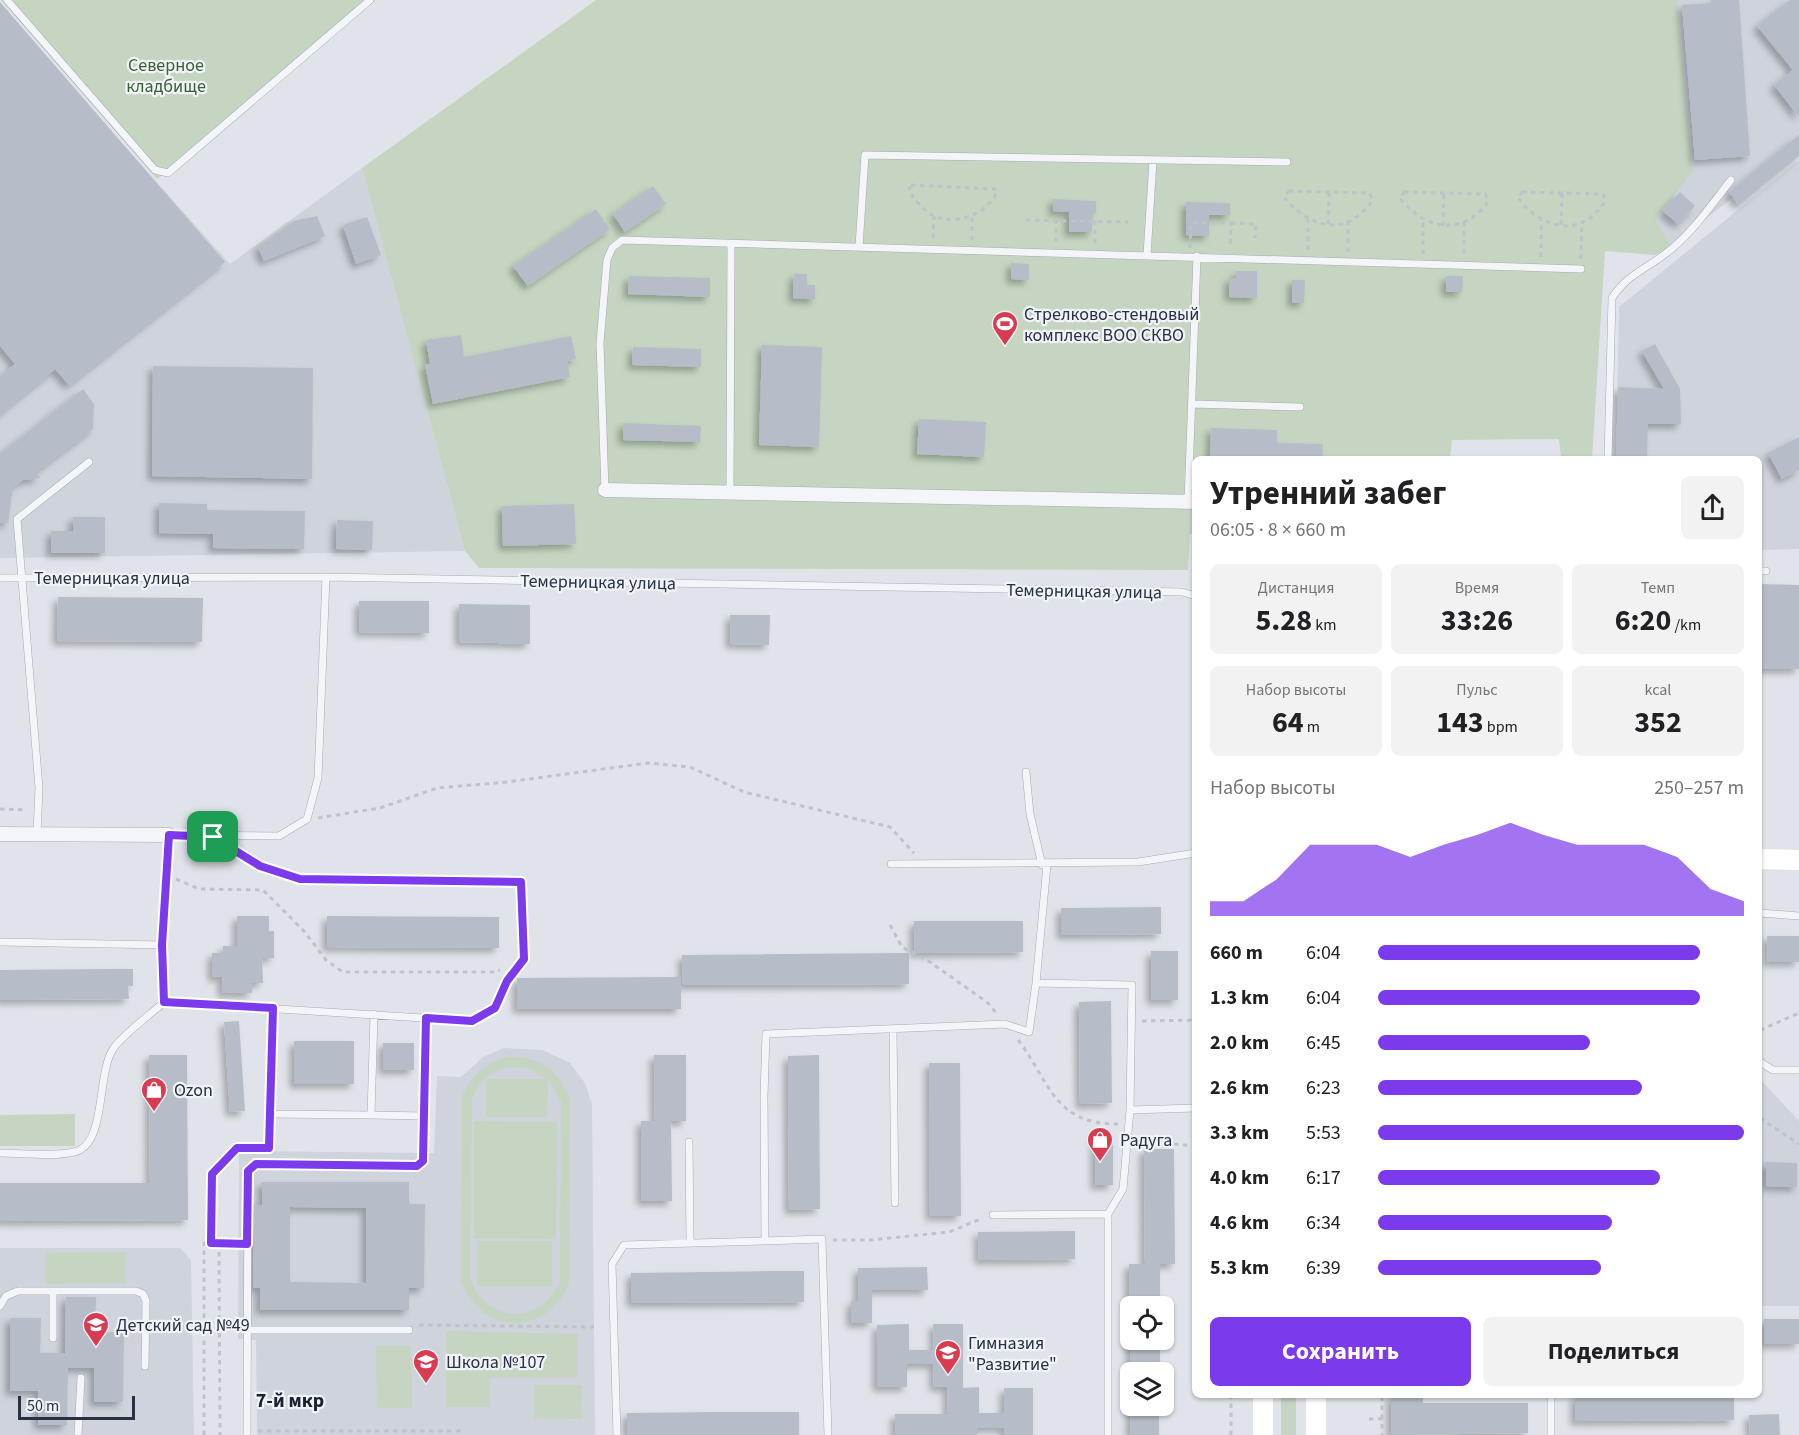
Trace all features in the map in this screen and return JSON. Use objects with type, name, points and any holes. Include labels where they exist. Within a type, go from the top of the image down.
[{"type":"main road","points":[[1762,859],[1799,860]]},
{"type":"main road","points":[[1263,1398],[1263,1435]]},
{"type":"main road","points":[[1316,1398],[1316,1435]]},
{"type":"street","points":[[605,490],[1192,502]]},
{"type":"street","points":[[0,834],[169,835]]},
{"type":"lane","points":[[7,0],[155,170],[168,173],[370,0]]},
{"type":"lane","points":[[859,247],[865,155],[1287,162]]},
{"type":"lane","points":[[1147,255],[1153,161]]},
{"type":"lane","points":[[1608,456],[1612,298],[1623,282],[1666,254],[1701,218],[1731,180]]},
{"type":"lane","points":[[605,490],[600,343],[607,260],[612,248],[622,240],[1581,269]]},
{"type":"lane","points":[[730,492],[731,244]]},
{"type":"lane","points":[[1192,502],[1194,256]]},
{"type":"lane","points":[[1192,404],[1300,407]]},
{"type":"lane","points":[[37,834],[39,788],[16,519],[90,462]]},
{"type":"lane","points":[[164,1002],[162,945],[169,835],[279,836],[308,819],[318,778],[326,577]]},
{"type":"lane","name":"Темерницкая улица","points":[[0,578],[326,577],[1182,592],[1192,595]]},
{"type":"lane","points":[[765,1241],[766,1034],[1005,1024],[1029,1032],[1036,983],[1044,865],[1030,814],[1026,772]]},
{"type":"lane","points":[[0,1153],[76,1152],[92,1140],[98,1122],[103,1074],[114,1048],[164,1002],[472,1021],[495,1008],[507,981],[524,959],[521,882],[300,879],[260,866],[213,837]]},
{"type":"lane","points":[[891,864],[1044,865],[1138,862],[1192,854]]},
{"type":"lane","points":[[1762,913],[1799,916]]},
{"type":"lane","points":[[0,942],[162,945]]},
{"type":"lane","points":[[1036,983],[1132,985],[1130,1110],[1123,1189],[1108,1214],[1108,1435]]},
{"type":"lane","points":[[273,1008],[270,1114],[424,1116]]},
{"type":"lane","points":[[371,1115],[374,1014]]},
{"type":"lane","points":[[247,1433],[248,1171],[256,1164],[417,1166],[423,1161],[426,1018]]},
{"type":"lane","points":[[893,1029],[895,1203]]},
{"type":"lane","points":[[1762,1063],[1773,1070],[1799,1070]]},
{"type":"lane","points":[[1130,1110],[1192,1108]]},
{"type":"lane","points":[[689,1142],[690,1241]]},
{"type":"lane","points":[[993,1215],[1108,1214]]},
{"type":"lane","points":[[617,1435],[612,1264],[624,1245],[690,1241],[822,1239],[828,1435]]},
{"type":"lane","points":[[53,1291],[53,1338]]},
{"type":"lane","points":[[0,1306],[11,1292],[136,1291],[143,1294],[146,1301],[145,1366]]},
{"type":"lane","points":[[246,1330],[409,1330]]},
{"type":"lane","points":[[78,1435],[81,1378]]},
{"type":"lane","points":[[1551,1398],[1551,1435]]},
{"type":"path","points":[[911,185],[995,189],[997,192],[982,212],[956,219],[934,216],[914,199],[909,190],[911,185]]},
{"type":"path","points":[[1289,191],[1329,192],[1369,193],[1371,203],[1348,220],[1328,224],[1308,219],[1284,197],[1289,191]]},
{"type":"path","points":[[1328,224],[1329,192]]},
{"type":"path","points":[[1404,192],[1444,193],[1485,194],[1487,204],[1464,222],[1443,226],[1414,215],[1400,198],[1404,192]]},
{"type":"path","points":[[1522,192],[1562,193],[1603,194],[1604,204],[1582,222],[1561,225],[1541,220],[1532,214],[1518,198],[1522,192]]},
{"type":"path","points":[[1443,226],[1444,193]]},
{"type":"path","points":[[1561,225],[1562,193]]},
{"type":"path","points":[[972,215],[972,250]]},
{"type":"path","points":[[932,249],[934,216]]},
{"type":"path","points":[[1308,219],[1308,259]]},
{"type":"path","points":[[1026,220],[1128,222]]},
{"type":"path","points":[[1056,220],[1056,253]]},
{"type":"path","points":[[1348,220],[1348,261]]},
{"type":"path","points":[[1423,263],[1424,220]]},
{"type":"path","points":[[1541,220],[1541,267]]},
{"type":"path","points":[[1095,221],[1095,254]]},
{"type":"path","points":[[1464,222],[1464,264]]},
{"type":"path","points":[[1581,269],[1582,222]]},
{"type":"path","points":[[1194,256],[1191,223],[1256,224],[1255,238]]},
{"type":"path","points":[[1230,257],[1231,223]]},
{"type":"path","points":[[308,819],[380,808],[436,788],[507,782],[648,763],[690,767],[744,792],[890,827],[925,864]]},
{"type":"path","points":[[0,809],[38,810]]},
{"type":"path","points":[[167,876],[199,889],[263,890],[304,931],[326,960],[343,972],[494,972],[524,959]]},
{"type":"path","points":[[1762,1029],[1799,1013]]},
{"type":"path","points":[[1132,1021],[1192,1020]]},
{"type":"path","points":[[211,1243],[212,1174],[237,1148],[269,1148],[270,1114]]},
{"type":"path","points":[[1762,1119],[1799,1144]]},
{"type":"path","points":[[1128,1140],[1192,1146]]},
{"type":"path","points":[[822,1239],[870,1240],[949,1232],[993,1215]]},
{"type":"path","points":[[204,1435],[204,1243],[247,1244]]},
{"type":"path","points":[[219,1243],[220,1435]]},
{"type":"path","points":[[409,1330],[413,1324],[594,1327]]},
{"type":"path","points":[[1231,1398],[1231,1435]]},
{"type":"path","points":[[1382,1398],[1382,1435]]},
{"type":"path","points":[[1369,1419],[1382,1419]]},
{"type":"path","points":[[247,1433],[463,1431]]},
{"type":"shaded area","points":[[1677,0],[1799,0],[1799,146],[1671,246],[1654,220],[1693,171]]},
{"type":"shaded area","points":[[0,7],[230,264],[362,168],[465,551],[0,558]]},
{"type":"shaded area","points":[[1799,160],[1799,549],[1762,550],[1762,456],[1616,456],[1619,307]]},
{"type":"shaded area","points":[[504,1048],[542,1050],[569,1062],[585,1083],[592,1105],[595,1435],[257,1435],[256,1340],[238,1339],[239,1151],[434,1153],[437,1076],[461,1077],[483,1057]]},
{"type":"shaded area","points":[[1762,1081],[1799,1121],[1799,1306],[1762,1306]]},
{"type":"shaded area","name":"Детский сад №49","points":[[0,1248],[180,1248],[191,1260],[194,1435],[0,1435]]},
{"type":"green space","name":"Северное кладбище","points":[[1,0],[376,0],[157,179]]},
{"type":"green space","name":"Стрелково-стендовый комплекс ВОО СКВО","points":[[596,0],[1677,0],[1693,171],[1655,220],[1671,246],[1655,255],[1605,251],[1592,456],[1561,456],[1559,439],[1452,440],[1450,456],[1192,456],[1192,534],[1190,534],[1188,570],[479,568],[465,551],[362,168]]},
{"type":"green space","points":[[518,1057],[546,1066],[560,1080],[570,1100],[569,1284],[558,1302],[545,1314],[530,1321],[514,1323],[498,1320],[483,1312],[471,1299],[461,1281],[462,1097],[479,1072],[498,1060]],"holes":[[[508,1067],[528,1068],[547,1079],[486,1079],[486,1117],[547,1117],[548,1079],[561,1101],[560,1282],[551,1296],[540,1306],[527,1312],[514,1314],[488,1305],[478,1294],[470,1279],[472,1099],[482,1082],[486,1078],[496,1072]]]},
{"type":"green space","points":[[75,1114],[75,1146],[0,1146],[0,1115]]},
{"type":"green space","points":[[474,1121],[557,1122],[556,1239],[474,1238]]},
{"type":"green space","points":[[477,1241],[552,1241],[552,1286],[477,1286]]},
{"type":"green space","points":[[125,1252],[125,1283],[45,1284],[45,1253]]},
{"type":"green space","points":[[446,1331],[577,1334],[577,1378],[490,1378],[490,1407],[446,1407]]},
{"type":"green space","points":[[376,1346],[411,1346],[412,1408],[377,1408]]},
{"type":"green space","points":[[534,1385],[582,1385],[581,1419],[534,1418]]},
{"type":"green space","points":[[1281,1398],[1296,1398],[1296,1435],[1281,1435]]},
{"type":"building","points":[[1711,0],[1739,0],[1750,156],[1695,160],[1682,5],[1711,3]]},
{"type":"building","points":[[1790,0],[1799,0],[1799,117],[1774,85],[1793,70],[1757,26]]},
{"type":"building","points":[[0,2],[225,262],[69,385],[55,369],[0,414],[0,377],[15,364],[0,346]]},
{"type":"building","points":[[1799,135],[1799,156],[1739,205],[1729,192]]},
{"type":"building","points":[[653,186],[666,204],[625,232],[613,214]]},
{"type":"building","points":[[1680,192],[1695,206],[1678,224],[1663,211]]},
{"type":"building","points":[[1053,199],[1096,201],[1096,213],[1092,213],[1092,232],[1069,232],[1069,212],[1053,211]]},
{"type":"building","points":[[1186,202],[1230,203],[1230,215],[1209,215],[1209,236],[1186,235]]},
{"type":"building","points":[[596,209],[610,229],[528,286],[513,266]]},
{"type":"building","points":[[317,216],[325,236],[264,261],[258,247],[294,221]]},
{"type":"building","points":[[367,217],[381,255],[356,264],[343,225]]},
{"type":"building","points":[[1011,263],[1029,264],[1029,280],[1011,279]]},
{"type":"building","points":[[1236,271],[1257,271],[1257,298],[1229,297],[1229,278],[1236,278]]},
{"type":"building","points":[[794,274],[807,274],[807,285],[815,285],[815,299],[793,298]]},
{"type":"building","points":[[629,276],[710,278],[710,297],[628,294]]},
{"type":"building","points":[[1446,276],[1463,276],[1462,292],[1446,292]]},
{"type":"building","points":[[1292,280],[1305,280],[1304,303],[1292,303]]},
{"type":"building","points":[[461,335],[464,357],[571,336],[576,359],[567,361],[570,377],[433,404],[425,365],[430,364],[426,340]]},
{"type":"building","points":[[1655,344],[1680,389],[1681,424],[1648,424],[1647,456],[1616,456],[1618,387],[1664,389],[1642,351]]},
{"type":"building","points":[[762,345],[822,347],[819,447],[759,445]]},
{"type":"building","points":[[633,347],[701,349],[701,367],[632,365]]},
{"type":"building","points":[[153,366],[313,368],[312,479],[152,476]]},
{"type":"building","points":[[83,389],[94,404],[93,429],[36,472],[40,478],[23,480],[13,487],[8,523],[0,523],[0,454]]},
{"type":"building","points":[[919,419],[986,422],[984,457],[917,454]]},
{"type":"building","points":[[623,423],[701,426],[700,442],[623,440]]},
{"type":"building","points":[[1211,428],[1277,430],[1277,443],[1323,444],[1322,456],[1210,456]]},
{"type":"building","points":[[1799,437],[1799,470],[1782,479],[1768,453]]},
{"type":"building","points":[[159,503],[207,504],[207,510],[305,511],[304,549],[213,548],[213,534],[159,533]]},
{"type":"building","points":[[574,504],[576,544],[503,546],[502,506]]},
{"type":"building","points":[[73,517],[105,517],[105,553],[51,553],[51,531],[73,531]]},
{"type":"building","points":[[337,520],[373,521],[372,550],[336,549]]},
{"type":"building","points":[[1762,584],[1799,585],[1799,669],[1762,669]]},
{"type":"building","points":[[58,597],[203,598],[202,642],[57,641]]},
{"type":"building","points":[[359,601],[429,601],[429,633],[359,632]]},
{"type":"building","points":[[459,604],[530,605],[530,644],[459,642]]},
{"type":"building","points":[[730,615],[770,615],[769,645],[730,644]]},
{"type":"building","points":[[1161,907],[1161,934],[1061,935],[1061,908]]},
{"type":"building","points":[[237,916],[269,916],[269,931],[274,931],[274,958],[262,958],[263,983],[252,983],[252,993],[222,993],[222,977],[212,977],[212,953],[223,953],[223,946],[237,946]]},
{"type":"building","points":[[327,916],[499,917],[499,948],[327,947]]},
{"type":"building","points":[[914,921],[1023,921],[1023,952],[914,953]]},
{"type":"building","points":[[1767,936],[1799,936],[1799,962],[1768,962]]},
{"type":"building","points":[[1151,951],[1178,951],[1178,1000],[1151,1000]]},
{"type":"building","points":[[909,953],[909,984],[683,985],[682,955]]},
{"type":"building","points":[[133,969],[133,986],[128,986],[129,999],[0,1000],[0,970]]},
{"type":"building","points":[[681,977],[681,1009],[517,1009],[517,978]]},
{"type":"building","points":[[1111,1001],[1112,1103],[1080,1104],[1079,1002]]},
{"type":"building","points":[[239,1021],[245,1111],[230,1112],[224,1022]]},
{"type":"building","points":[[294,1041],[354,1041],[354,1084],[294,1084]]},
{"type":"building","points":[[383,1043],[414,1043],[414,1070],[383,1070]]},
{"type":"building","points":[[149,1055],[187,1055],[188,1220],[0,1221],[0,1183],[150,1183]]},
{"type":"building","points":[[654,1055],[686,1055],[686,1121],[671,1121],[672,1201],[641,1201],[641,1121],[655,1121]]},
{"type":"building","points":[[819,1055],[820,1209],[789,1210],[788,1056]]},
{"type":"building","points":[[929,1063],[960,1063],[961,1216],[930,1216]]},
{"type":"building","points":[[1095,1136],[1113,1136],[1113,1185],[1095,1185]]},
{"type":"building","points":[[1144,1149],[1174,1149],[1175,1264],[1160,1264],[1160,1296],[1129,1296],[1129,1264],[1145,1264]]},
{"type":"building","points":[[1766,1162],[1797,1163],[1797,1187],[1766,1186]]},
{"type":"building","points":[[262,1182],[409,1182],[409,1204],[425,1204],[424,1288],[409,1288],[409,1310],[260,1310],[260,1288],[253,1288],[254,1205],[262,1205]],"holes":[[[290,1207],[366,1208],[366,1283],[290,1282]]]},
{"type":"building","points":[[1075,1231],[1075,1259],[979,1260],[978,1232]]},
{"type":"building","points":[[927,1267],[928,1290],[872,1290],[872,1323],[851,1323],[851,1301],[858,1301],[858,1268]]},
{"type":"building","points":[[804,1271],[804,1302],[631,1303],[631,1273]]},
{"type":"building","points":[[66,1297],[96,1297],[95,1332],[124,1333],[123,1402],[94,1402],[94,1368],[68,1368],[67,1425],[38,1425],[38,1391],[10,1391],[10,1318],[41,1318],[40,1353],[65,1353]]},
{"type":"building","points":[[1764,1319],[1799,1319],[1799,1344],[1764,1344]]},
{"type":"building","name":"Гимназия \"Развитие\"","points":[[909,1324],[909,1350],[934,1350],[933,1324],[963,1324],[963,1388],[979,1387],[979,1413],[1004,1413],[1004,1388],[1033,1388],[1033,1435],[1004,1435],[1004,1428],[977,1428],[977,1435],[895,1435],[895,1414],[948,1414],[947,1387],[934,1387],[933,1364],[907,1364],[907,1387],[877,1387],[877,1325]]},
{"type":"building","points":[[1130,1350],[1160,1350],[1160,1362],[1130,1362]]},
{"type":"building","points":[[1391,1398],[1423,1398],[1423,1403],[1528,1403],[1528,1433],[1391,1435]]},
{"type":"building","points":[[1575,1398],[1734,1398],[1734,1420],[1575,1421]]},
{"type":"building","points":[[799,1412],[799,1435],[627,1435],[627,1413]]},
{"type":"building","points":[[1779,1414],[1780,1435],[1750,1435],[1749,1415]]},
{"type":"building","points":[[1131,1416],[1159,1416],[1159,1435],[1130,1435]]},
{"type":"place","name":"Стрелково-стендовый комплекс ВОО СКВО","points":[[1005,347]]},
{"type":"place","name":"Ozon","points":[[154,1113]]},
{"type":"place","name":"Радуга","points":[[1100,1163]]},
{"type":"place","name":"Детский сад №49","points":[[96,1348]]},
{"type":"place","name":"Гимназия \"Развитие\"","points":[[948,1376]]},
{"type":"place","name":"Школа №107","points":[[426,1385]]},
{"type":"district","name":"7-й мкр","points":[[290,1400]]},
{"type":"route","points":[[169,835],[213,837],[260,866],[300,879],[521,882],[524,959],[507,981],[495,1008],[472,1021],[426,1018],[423,1161],[417,1166],[256,1164],[248,1171],[247,1244],[211,1243],[212,1174],[237,1148],[269,1148],[273,1008],[164,1002],[163,994],[162,945],[169,835]]}]
